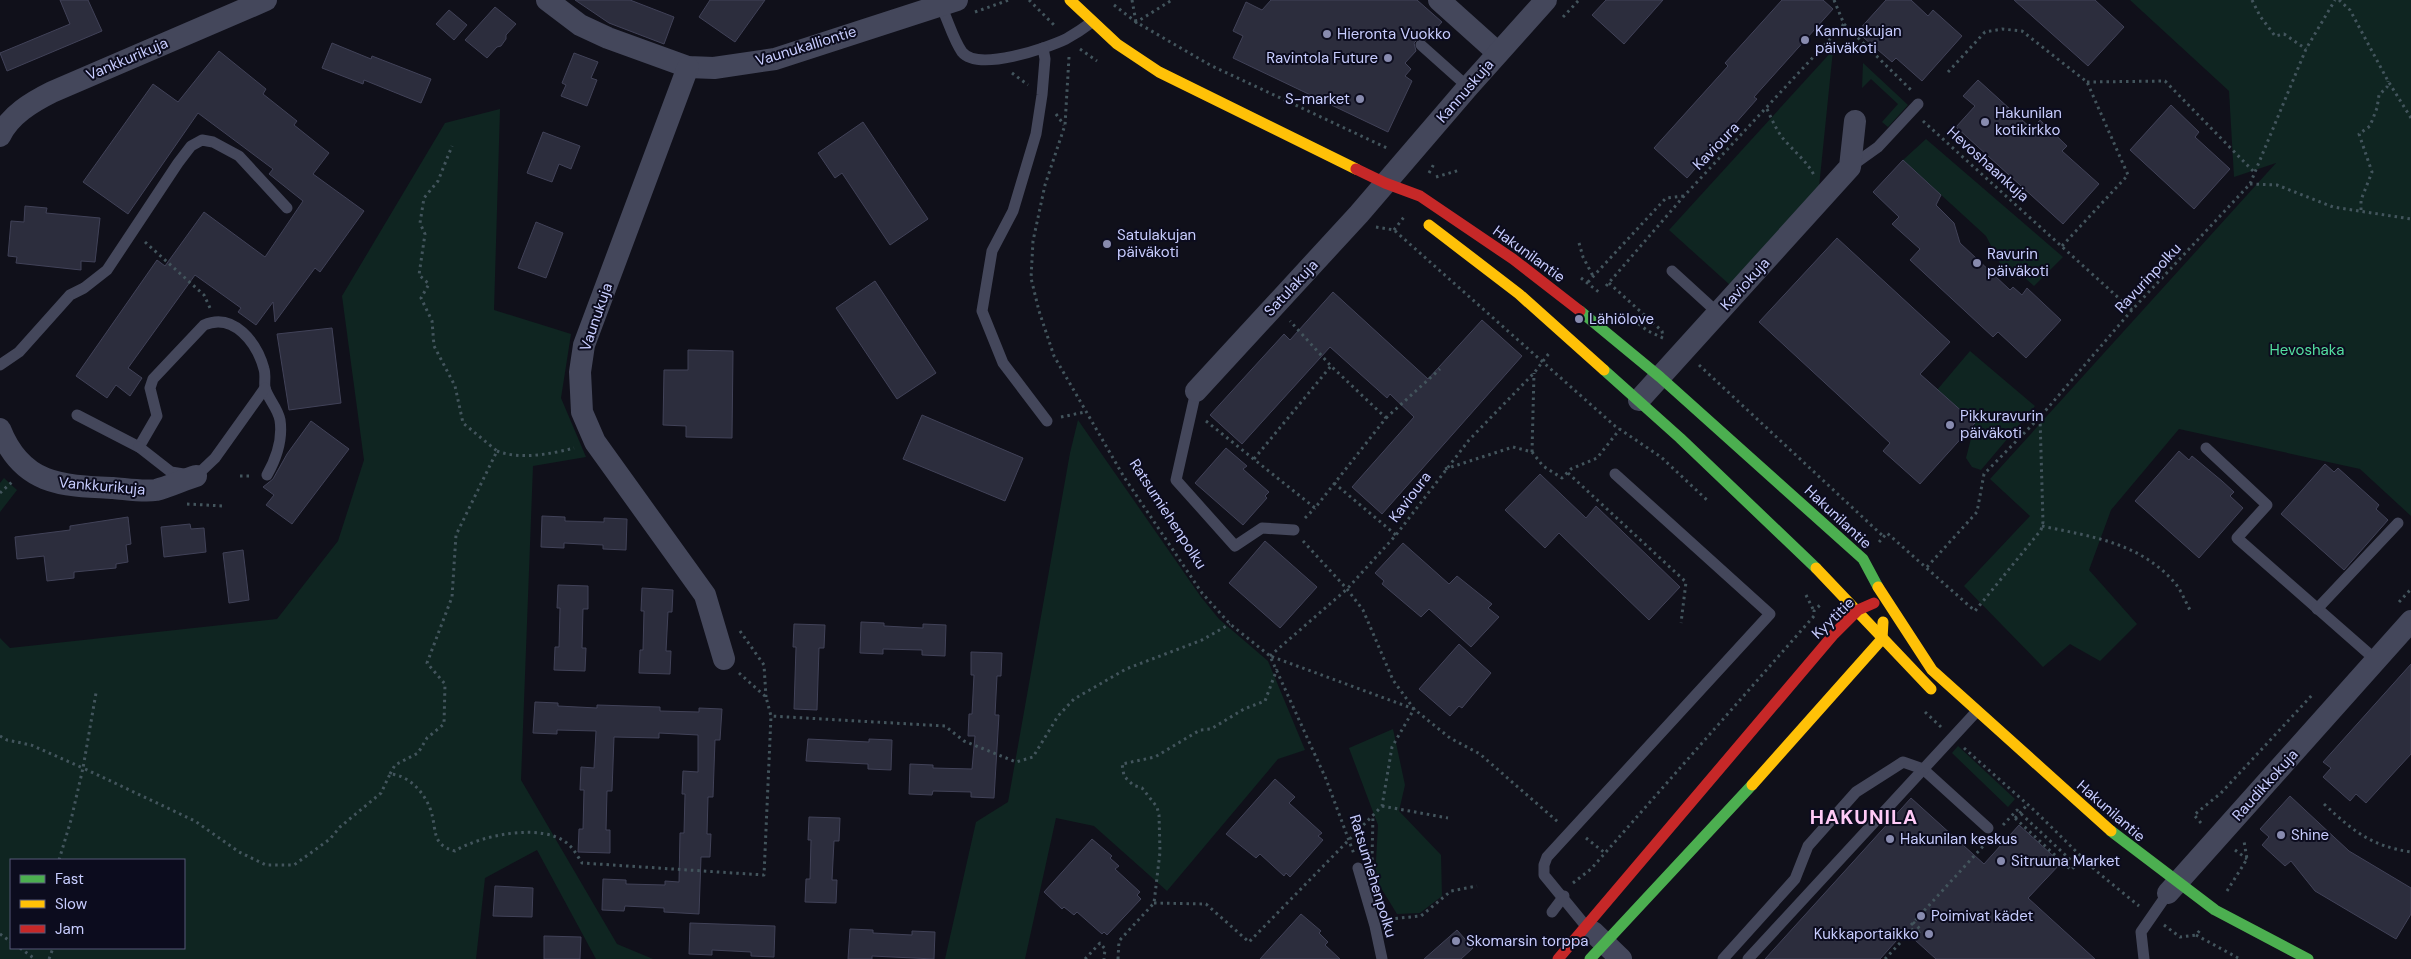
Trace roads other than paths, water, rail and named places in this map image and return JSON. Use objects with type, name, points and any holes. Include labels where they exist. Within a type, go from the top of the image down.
[{"type":"main road","name":"Hakunilantie","points":[[1070,0],[1117,44],[1159,72],[1385,183],[1420,196],[1513,259],[1660,377],[1863,559],[1884,598],[1932,670],[2120,840],[2170,891],[2215,910],[2308,959]]},
{"type":"main road","name":"Hakunilantie","points":[[1385,183],[1403,204]]},
{"type":"main road","points":[[1423,220],[1519,294],[1639,400],[1836,587],[1882,639],[1940,696]]},
{"type":"main road","points":[[1597,951],[1733,807],[1882,639],[1884,598]]},
{"type":"main road","name":"Kyytitie","points":[[1558,959],[1834,634],[1858,610],[1884,598]]},
{"type":"street","name":"Vankkurikuja","points":[[0,136],[4,128],[30,103],[266,0]]},
{"type":"street","name":"Vaunukalliontie","points":[[547,0],[587,28],[688,67],[714,68],[775,59],[898,17],[949,3]]},
{"type":"street","points":[[1439,0],[1498,53]]},
{"type":"street","name":"Kannuskuja","points":[[1385,183],[1546,0]]},
{"type":"street","name":"Vaunukuja","points":[[688,67],[584,345],[580,372],[582,412],[595,442],[706,595],[724,659]]},
{"type":"street","points":[[1850,167],[1855,121]]},
{"type":"street","name":"Kaviokuja","points":[[1639,400],[1850,167]]},
{"type":"street","name":"Satulakuja","points":[[1196,391],[1359,214],[1385,183]]},
{"type":"street","name":"Vankkurikuja","points":[[0,429],[13,452],[26,466],[46,480],[66,486],[155,490],[196,476]]},
{"type":"street","name":"Raudikkokuja","points":[[2170,891],[2376,660],[2405,612]]},
{"type":"street","points":[[1585,925],[1597,951],[1621,959]]},
{"type":"lane","points":[[949,3],[963,53],[974,59],[1015,56],[1043,48],[1068,38],[1092,22]]},
{"type":"lane","points":[[1421,45],[1468,87]]},
{"type":"lane","points":[[1043,48],[1042,95],[1036,134],[1013,211],[992,251],[982,311],[1002,363],[1046,421]]},
{"type":"lane","name":"Kaviokuja","points":[[1850,167],[1878,147],[1918,104]]},
{"type":"lane","points":[[0,365],[20,352],[70,295],[84,288],[107,270],[191,146],[202,140],[213,142],[239,156],[287,208]]},
{"type":"lane","points":[[1672,271],[1718,313]]},
{"type":"lane","points":[[138,446],[157,416],[150,388],[153,379],[204,324],[215,320],[230,324],[248,336],[258,352],[264,370],[265,388],[280,420],[280,445],[275,461],[267,475]]},
{"type":"lane","points":[[77,415],[138,446],[171,472],[196,476],[215,458],[265,388]]},
{"type":"lane","points":[[1196,391],[1176,480],[1235,546],[1262,528],[1294,530]]},
{"type":"lane","points":[[2206,448],[2267,505],[2237,538],[2376,660]]},
{"type":"lane","points":[[1585,925],[1564,896],[1549,883],[1544,875],[1544,865],[1547,857],[1770,614],[1615,474]]},
{"type":"lane","points":[[2317,609],[2398,523]]},
{"type":"lane","points":[[1748,959],[1976,711]]},
{"type":"lane","points":[[1723,959],[1795,879],[1808,846],[1856,792],[1903,762],[1923,769],[1992,832]]},
{"type":"lane","name":"Ratsumiehenpolku","points":[[1358,868],[1375,926],[1382,959]]},
{"type":"lane","name":"Raudikkokuja","points":[[2144,959],[2141,932],[2170,891]]},
{"type":"lane","points":[[1552,912],[1564,896]]},
{"type":"place","name":"Hieronta Vuokko","points":[[1327,34]]},
{"type":"place","name":"Kannuskujan päiväkoti","points":[[1805,40]]},
{"type":"place","name":"Ravintola Future","points":[[1388,58]]},
{"type":"place","name":"S-market","points":[[1360,99]]},
{"type":"place","name":"Hakunilan kotikirkko","points":[[1985,122]]},
{"type":"place","name":"Satulakujan päiväkoti","points":[[1107,244]]},
{"type":"place","name":"Ravurin päiväkoti","points":[[1977,263]]},
{"type":"place","name":"Lähiölove","points":[[1579,319]]},
{"type":"place","name":"Pikkuravurin päiväkoti","points":[[1950,425]]},
{"type":"place","name":"Shine","points":[[2281,835]]},
{"type":"place","name":"Hakunilan keskus","points":[[1890,839]]},
{"type":"place","name":"Sitruuna Market","points":[[2001,861]]},
{"type":"place","name":"Poimivat kädet","points":[[1921,916]]},
{"type":"place","name":"Kukkaportaikko","points":[[1929,934]]},
{"type":"place","name":"Skomarsin torppa","points":[[1456,941]]},
{"type":"district","name":"HAKUNILA","points":[[1864,817]]},
{"type":"park label","name":"Hevoshaka","points":[[2307,350]]}]
